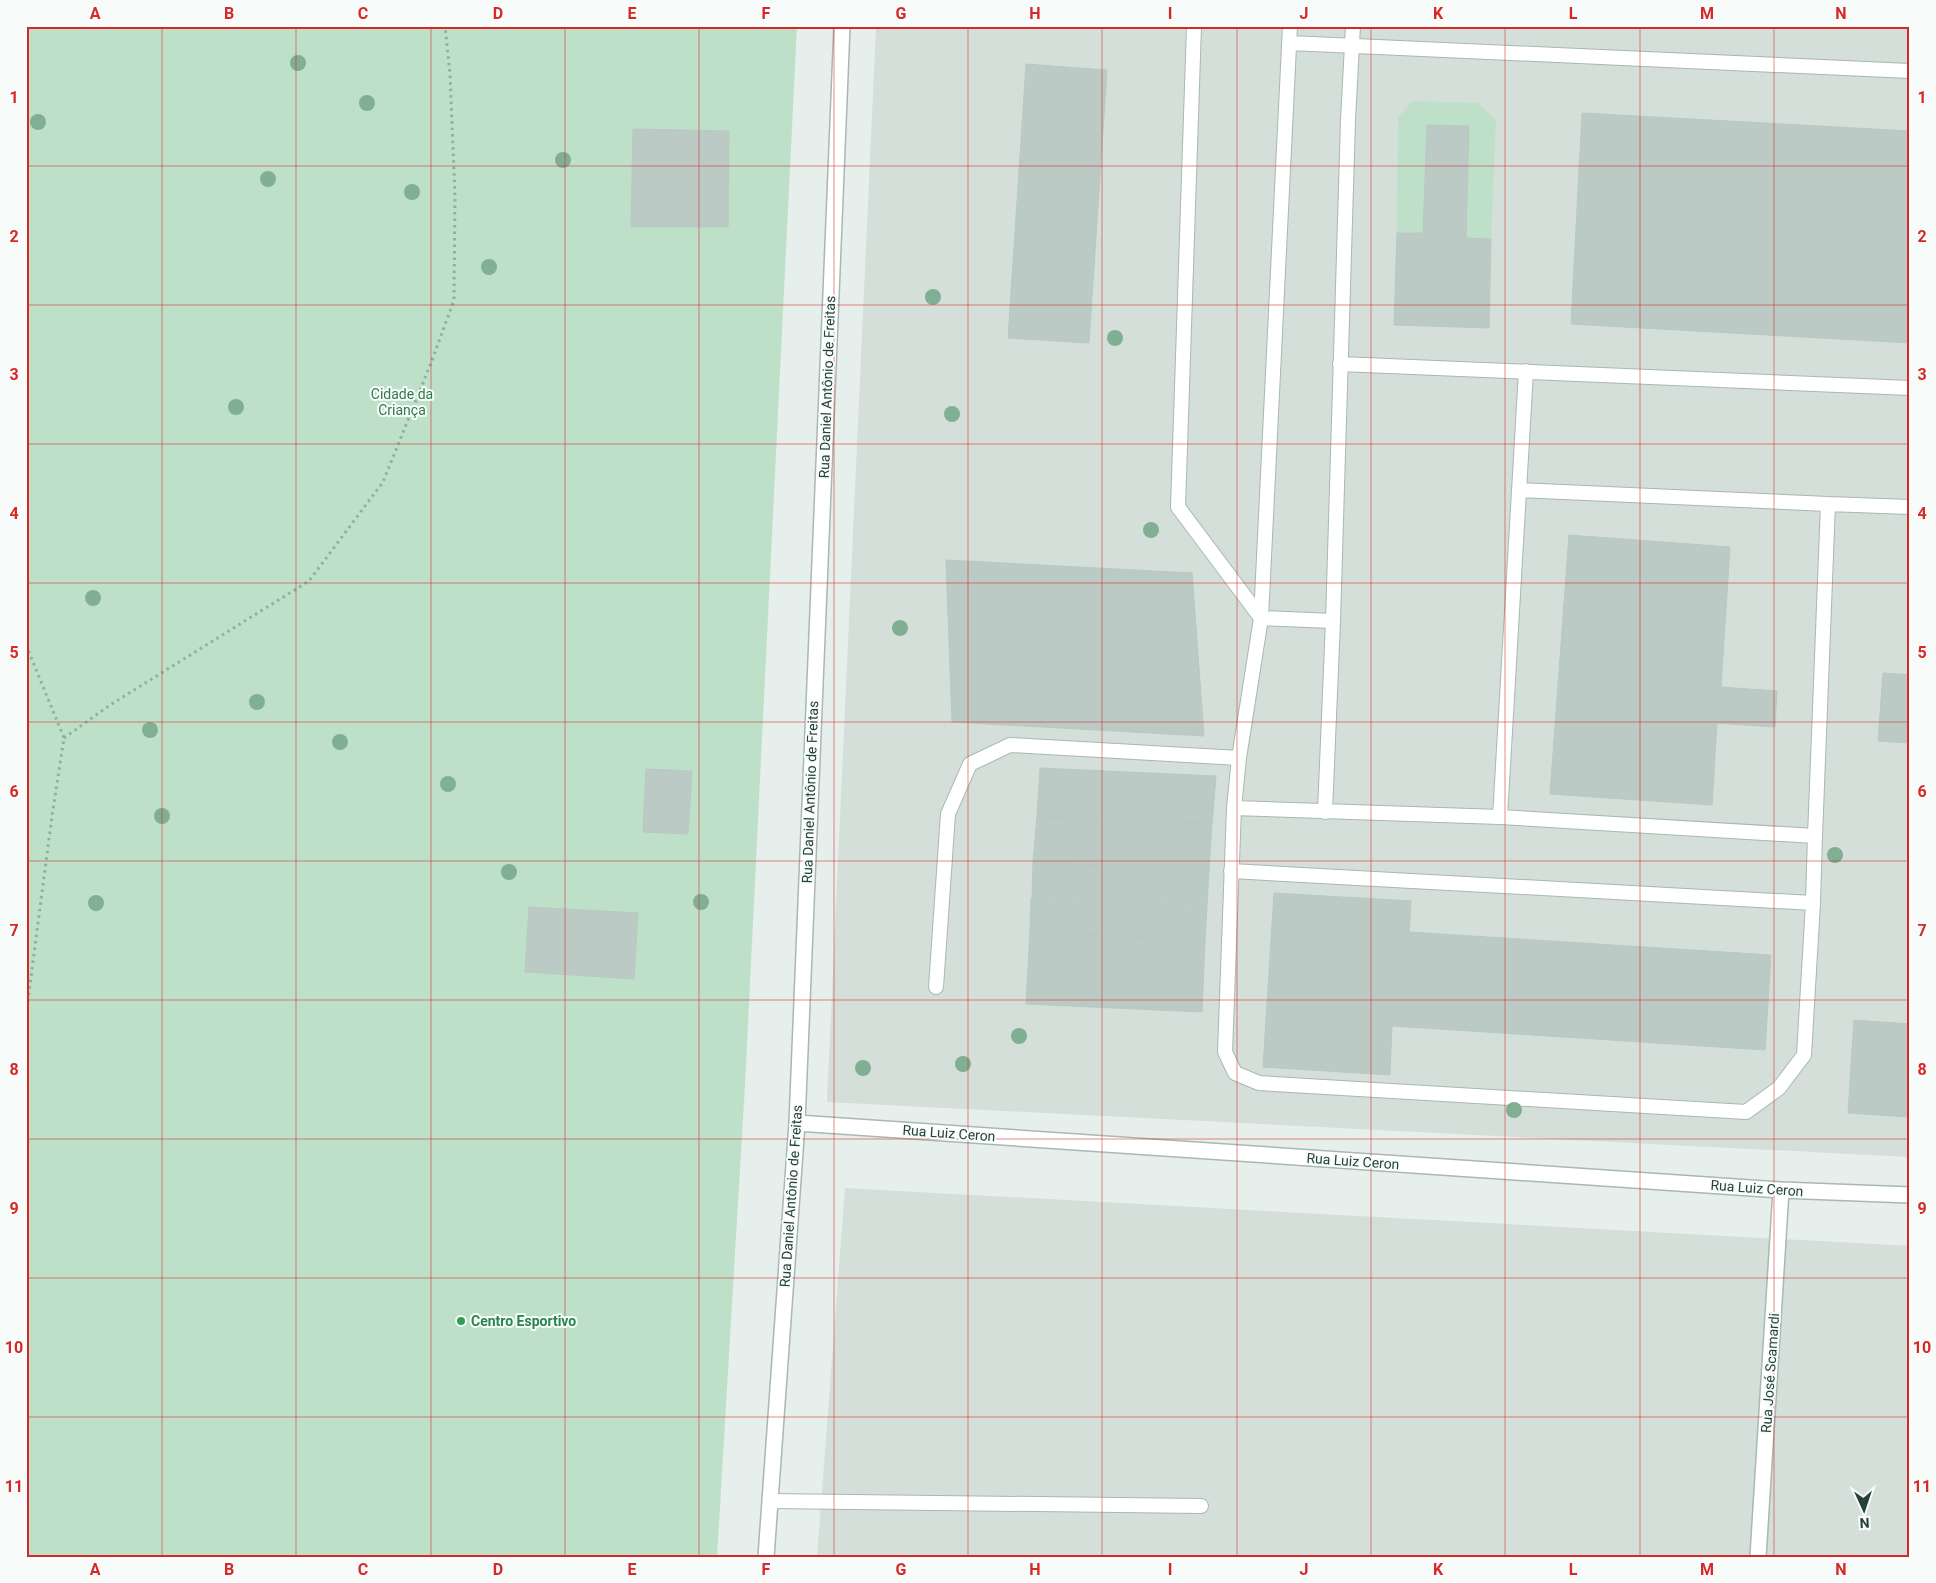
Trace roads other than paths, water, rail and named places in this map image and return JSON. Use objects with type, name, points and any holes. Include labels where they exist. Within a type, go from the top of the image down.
[{"type":"street","name":"Rua Daniel Antônio de Freitas","points":[[766,1557],[797,1123],[842,26]]},
{"type":"street","name":"Rua Luiz Ceron","points":[[797,1123],[1781,1190],[1910,1195]]},
{"type":"street","name":"Rua José Scamardi","points":[[1758,1557],[1781,1190]]},
{"type":"lane","points":[[1194,26],[1178,507],[1261,618]]},
{"type":"lane","points":[[1290,26],[1261,618],[1239,758],[1234,808],[1225,1052],[1235,1073],[1259,1083],[1746,1112],[1778,1088],[1804,1055],[1813,903],[1828,504]]},
{"type":"lane","points":[[1325,812],[1333,621],[1347,130],[1353,26]]},
{"type":"lane","points":[[1290,43],[1910,71]]},
{"type":"lane","points":[[1340,364],[1526,370],[1910,388]]},
{"type":"lane","points":[[1500,817],[1526,370]]},
{"type":"lane","points":[[1519,490],[1910,508]]},
{"type":"lane","points":[[1261,618],[1333,621]]},
{"type":"lane","points":[[936,987],[948,814],[970,764],[1010,745],[1239,758]]},
{"type":"lane","points":[[1234,808],[1500,817],[1815,836]]},
{"type":"lane","points":[[1231,871],[1813,903]]},
{"type":"lane","points":[[770,1501],[1201,1506]]},
{"type":"place","name":"Centro Esportivo","points":[[461,1321]]},
{"type":"park label","name":"Cidade da Criança","points":[[402,402]]}]
